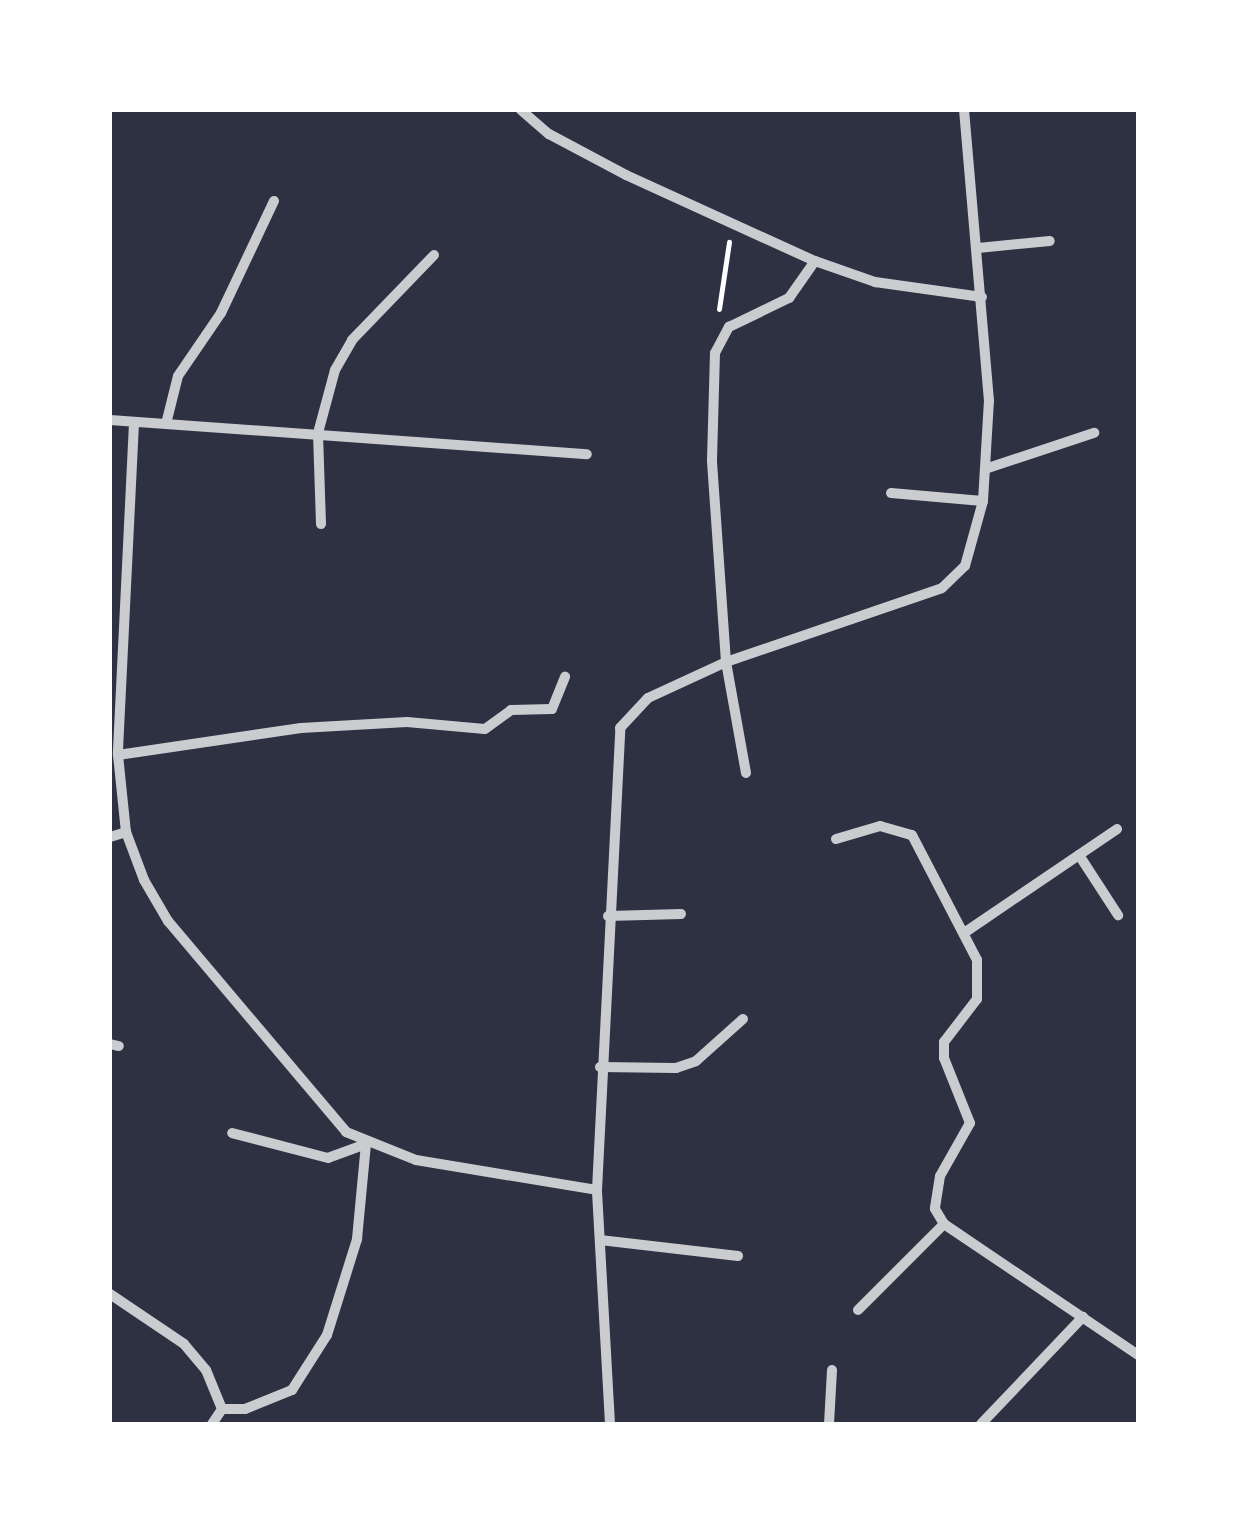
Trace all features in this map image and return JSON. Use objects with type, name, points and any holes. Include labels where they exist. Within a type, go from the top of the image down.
[{"type":"street","points":[[521,110],[585,153],[814,261],[874,282],[982,297]]},
{"type":"street","points":[[610,1424],[597,1190],[600,1067],[620,728],[648,698],[726,662],[942,588],[965,566],[988,468],[982,297],[964,110]]},
{"type":"street","points":[[166,424],[178,376],[220,313],[274,201]]},
{"type":"street","points":[[978,248],[1050,241]]},
{"type":"street","points":[[321,524],[318,432],[334,370],[352,340],[434,255]]},
{"type":"street","points":[[746,773],[726,662],[710,394],[720,338],[789,298],[814,261]]},
{"type":"street","points":[[110,420],[587,454]]},
{"type":"street","points":[[134,423],[118,755],[126,832],[168,921],[324,1112],[366,1144],[466,1171],[597,1190]]},
{"type":"street","points":[[988,468],[1094,432]]},
{"type":"street","points":[[891,493],[983,501]]},
{"type":"street","points":[[118,755],[301,728],[407,722],[485,729],[511,710],[552,710],[565,676]]},
{"type":"street","points":[[836,839],[880,826],[912,836],[964,933],[982,982],[944,1042],[944,1058],[970,1123],[934,1195],[944,1224],[1138,1355]]},
{"type":"street","points":[[964,933],[1117,828]]},
{"type":"street","points":[[110,837],[126,832]]},
{"type":"street","points":[[1079,854],[1118,915]]},
{"type":"street","points":[[608,916],[681,914]]},
{"type":"street","points":[[600,1067],[676,1068],[696,1061],[743,1019]]},
{"type":"street","points":[[232,1132],[328,1158],[366,1144]]},
{"type":"street","points":[[222,1409],[245,1409],[292,1390],[328,1336],[356,1238],[366,1144]]},
{"type":"street","points":[[858,1310],[944,1224]]},
{"type":"street","points":[[600,1240],[738,1256]]},
{"type":"street","points":[[110,1294],[184,1344],[206,1370],[222,1409]]},
{"type":"street","points":[[981,1424],[1083,1317]]},
{"type":"street","points":[[829,1424],[832,1370]]},
{"type":"street","points":[[212,1424],[222,1409]]},
{"type":"path","points":[[720,338],[718,289],[735,225]]}]
